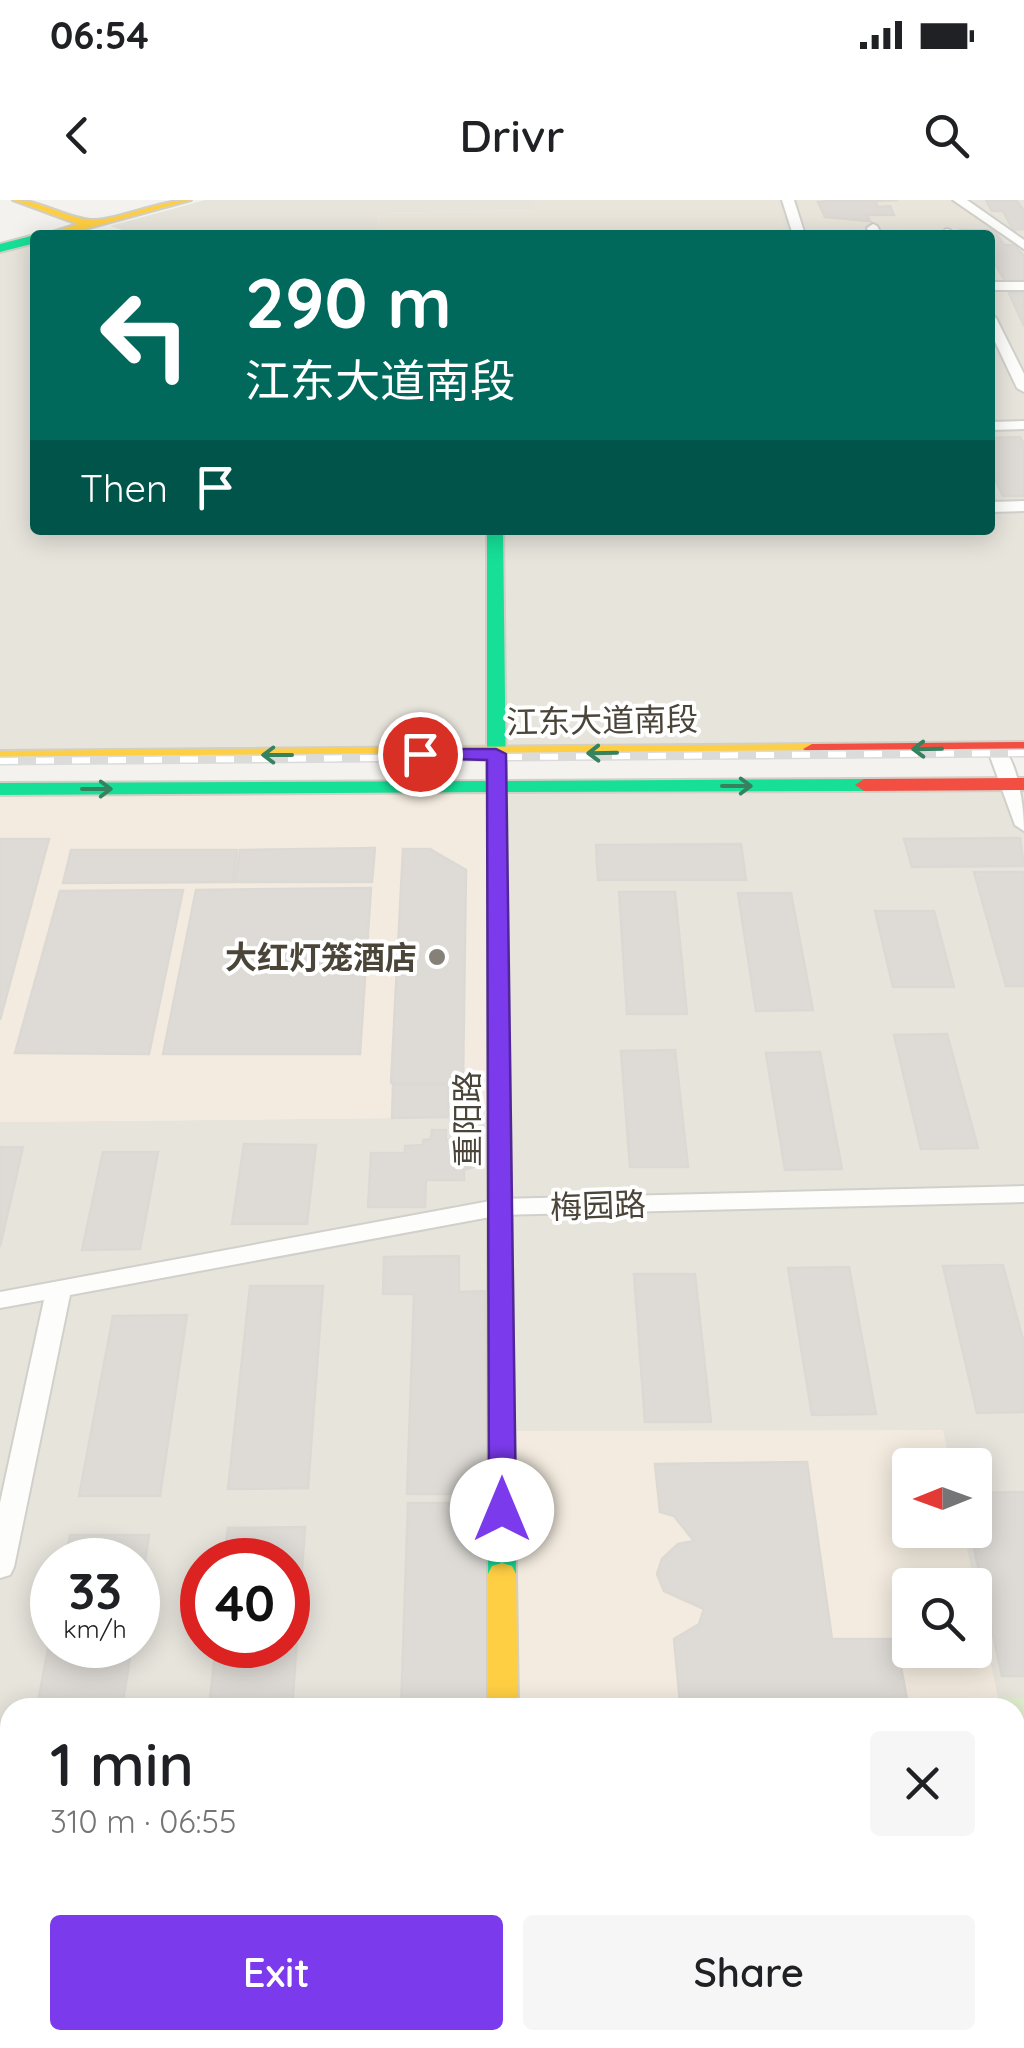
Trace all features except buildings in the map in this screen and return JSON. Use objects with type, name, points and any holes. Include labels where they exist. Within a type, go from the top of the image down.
[{"type":"street","points":[[19,200],[108,230]]},
{"type":"street","points":[[67,230],[185,200]]},
{"type":"street","points":[[788,200],[797,230]]},
{"type":"street","points":[[959,200],[1024,245]]},
{"type":"street","points":[[0,248],[30,240]]},
{"type":"street","points":[[995,286],[1024,286]]},
{"type":"street","points":[[996,344],[1024,344]]},
{"type":"street","points":[[996,344],[1024,388]]},
{"type":"street","points":[[995,426],[1024,426]]},
{"type":"street","points":[[995,506],[1024,506]]},
{"type":"street","name":"重阳路","points":[[494,535],[503,1698]]},
{"type":"street","points":[[996,748],[1017,785],[1024,824]]},
{"type":"street","name":"江东大道南段","points":[[0,756],[1024,748]]},
{"type":"street","name":"江东大道南段","points":[[0,789],[1017,785]]},
{"type":"street","name":"梅园路","points":[[0,1300],[500,1207],[1024,1194]]},
{"type":"street","points":[[0,1567],[59,1289]]},
{"type":"shaded area","points":[[205,200],[535,200],[535,210],[379,213],[377,230],[122,230],[110,226]]},
{"type":"shaded area","points":[[535,200],[776,200],[785,230],[377,230],[379,213],[534,210]]},
{"type":"shaded area","points":[[776,200],[1024,200],[1024,746],[0,754],[0,247],[30,240],[30,535],[995,535],[995,230],[785,230]]},
{"type":"shaded area","points":[[791,200],[956,200],[990,224],[799,225]]},
{"type":"shaded area","points":[[1024,782],[1024,1698],[0,1698],[0,1122],[495,1117],[495,792]]},
{"type":"shaded area","points":[[495,787],[495,1117],[0,1122],[0,790]]},
{"type":"shaded area","points":[[943,1430],[947,1448],[892,1448],[892,1548],[967,1548],[971,1568],[892,1568],[892,1668],[992,1668],[998,1698],[503,1698],[502,1431]]},
{"type":"railway","points":[[0,761],[1024,753]]},
{"type":"traffic: fast","points":[[0,248],[30,240]]},
{"type":"traffic: fast","points":[[495,535],[502,1574]]},
{"type":"traffic: fast","points":[[0,789],[864,785]]},
{"type":"traffic: slow","points":[[19,200],[90,224]]},
{"type":"traffic: slow","points":[[68,230],[185,200]]},
{"type":"traffic: slow","points":[[0,756],[812,749]]},
{"type":"traffic: slow","points":[[502,1574],[503,1698]]},
{"type":"traffic: jam","points":[[812,749],[1024,747]]},
{"type":"traffic: jam","points":[[864,785],[1024,784]]},
{"type":"place","name":"大红灯笼酒店","points":[[437,957]]},
{"type":"route","points":[[420,754],[496,754],[502,1510]]}]
